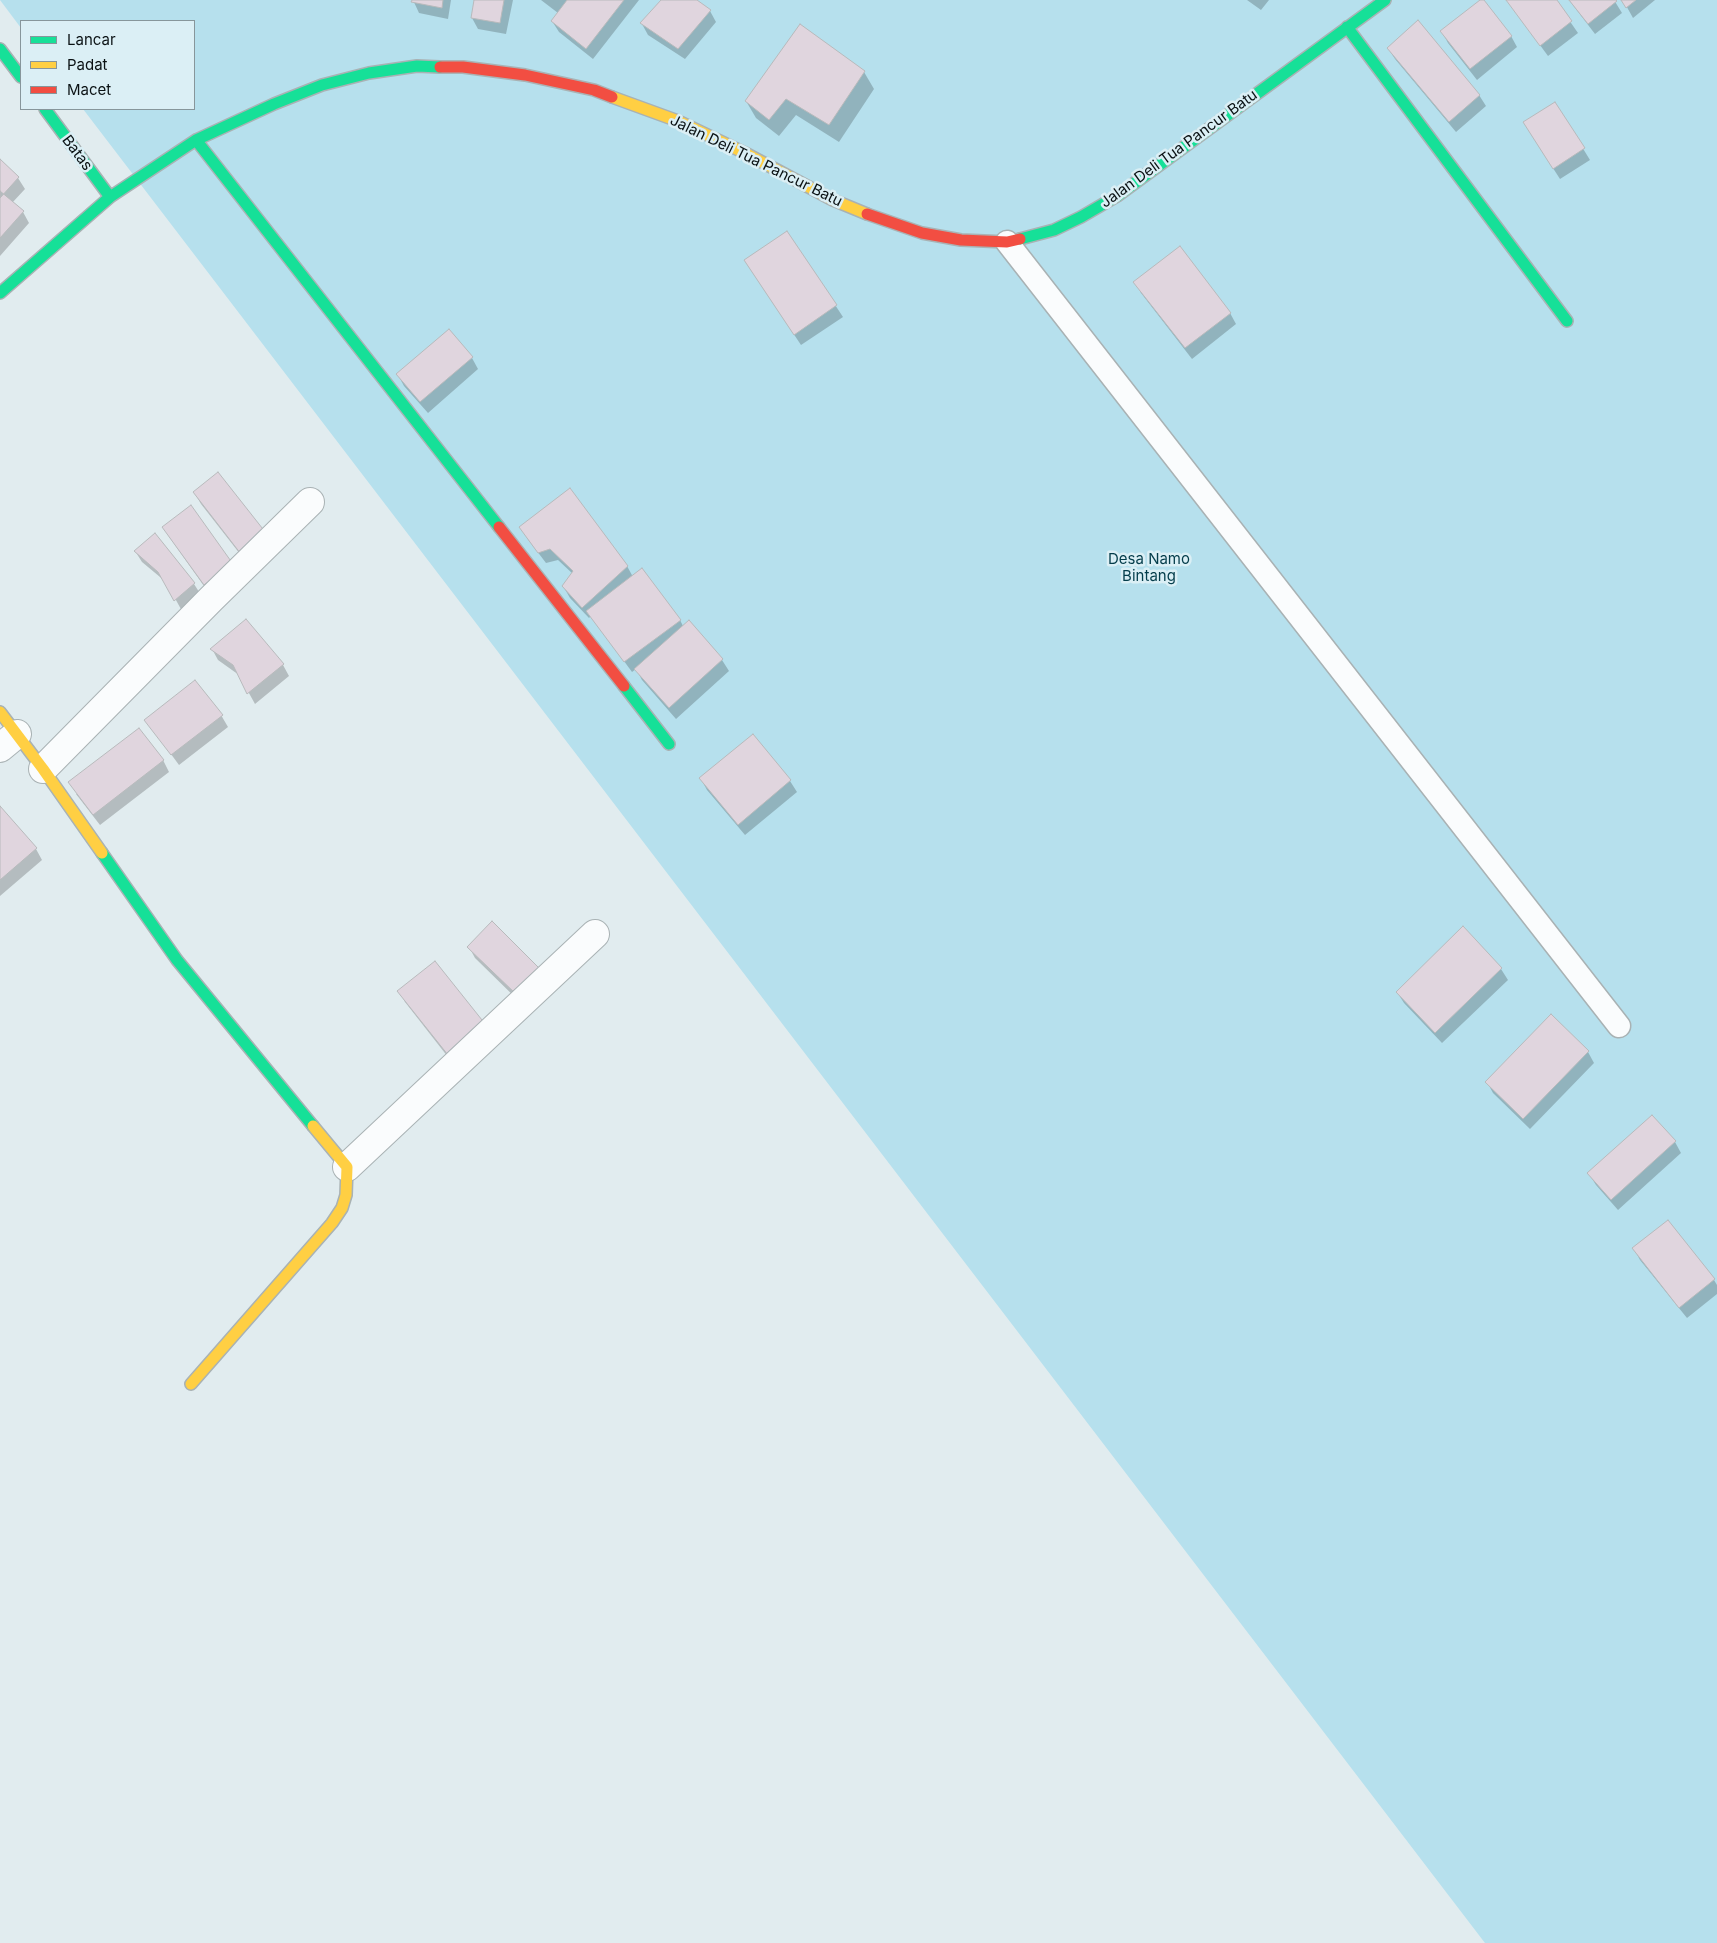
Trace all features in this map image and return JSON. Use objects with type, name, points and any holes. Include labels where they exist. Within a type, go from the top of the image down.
[{"type":"street","name":"Jalan Deli Tua Pancur Batu","points":[[0,294],[110,197],[196,140],[322,85],[369,73],[417,66],[463,67],[507,73],[594,90],[678,121],[746,153],[833,200],[887,222],[922,233],[961,240],[1008,242],[1054,230],[1081,218],[1117,196],[1347,28],[1378,2]]},
{"type":"street","points":[[1347,28],[1567,321]]},
{"type":"street","points":[[0,49],[20,76]]},
{"type":"street","name":"Batas","points":[[46,110],[110,197]]},
{"type":"street","points":[[196,140],[669,744]]},
{"type":"street","points":[[42,769],[310,502]]},
{"type":"street","points":[[0,712],[9,741],[42,769],[177,960],[346,1167],[346,1195],[342,1208],[332,1223],[191,1384]]},
{"type":"street","points":[[346,1167],[595,934]]},
{"type":"lane","points":[[1008,242],[1619,1026]]},
{"type":"green space","name":"Desa Namo Bintang","points":[[0,0],[1717,0],[1717,1943],[1485,1943],[84,110],[195,110],[195,20],[20,20],[20,27]]},
{"type":"building","points":[[412,0],[443,0],[442,8],[411,2]]},
{"type":"building","points":[[474,0],[504,0],[500,23],[471,18]]},
{"type":"building","points":[[567,0],[624,0],[586,49],[551,21]]},
{"type":"building","points":[[661,0],[697,0],[711,10],[678,49],[640,23]]},
{"type":"building","points":[[1480,0],[1484,0],[1512,36],[1470,69],[1440,31]]},
{"type":"building","points":[[1506,0],[1557,0],[1572,21],[1540,46]]},
{"type":"building","points":[[1569,0],[1616,0],[1617,1],[1588,24]]},
{"type":"building","points":[[1621,0],[1636,0],[1626,8]]},
{"type":"building","points":[[1418,20],[1480,95],[1449,122],[1387,48]]},
{"type":"building","points":[[800,24],[865,71],[829,125],[786,99],[769,120],[745,101]]},
{"type":"building","points":[[1555,102],[1585,148],[1553,169],[1523,122]]},
{"type":"building","points":[[0,159],[19,177],[0,198]]},
{"type":"building","points":[[0,191],[24,211],[0,238]]},
{"type":"building","points":[[787,231],[837,305],[794,335],[744,260]]},
{"type":"building","points":[[1180,246],[1231,313],[1185,348],[1133,282]]},
{"type":"building","points":[[449,329],[473,357],[420,402],[396,374]]},
{"type":"building","points":[[218,472],[270,538],[244,558],[193,492]]},
{"type":"building","points":[[570,488],[628,566],[582,608],[562,586],[573,571],[550,549],[538,553],[519,527]]},
{"type":"building","points":[[191,505],[233,564],[204,585],[162,527]]},
{"type":"building","points":[[155,533],[195,583],[174,601],[158,572],[134,551]]},
{"type":"building","points":[[642,568],[681,620],[624,662],[586,611]]},
{"type":"building","points":[[246,619],[284,664],[247,694],[233,665],[210,649]]},
{"type":"building","points":[[689,620],[723,659],[669,708],[634,669]]},
{"type":"building","points":[[195,680],[223,715],[171,755],[144,720]]},
{"type":"building","points":[[139,728],[164,760],[93,815],[68,782]]},
{"type":"building","points":[[753,734],[791,780],[738,825],[699,778]]},
{"type":"building","points":[[0,806],[37,848],[0,880]]},
{"type":"building","points":[[492,921],[541,970],[517,995],[467,947]]},
{"type":"building","points":[[1463,926],[1502,968],[1435,1033],[1396,992]]},
{"type":"building","points":[[435,961],[486,1025],[448,1055],[397,991]]},
{"type":"building","points":[[1551,1014],[1589,1051],[1523,1119],[1485,1082]]},
{"type":"building","points":[[1652,1115],[1676,1141],[1611,1200],[1587,1173]]},
{"type":"building","points":[[1668,1220],[1715,1279],[1679,1308],[1632,1248]]},
{"type":"traffic: fast","points":[[1020,239],[1054,230],[1117,196],[1385,0]]},
{"type":"traffic: fast","points":[[1347,27],[1567,321]]},
{"type":"traffic: fast","points":[[0,49],[20,76]]},
{"type":"traffic: fast","points":[[0,293],[110,197],[196,140],[274,104],[322,85],[369,73],[417,66],[440,67]]},
{"type":"traffic: fast","points":[[46,110],[110,197]]},
{"type":"traffic: fast","points":[[196,140],[499,527]]},
{"type":"traffic: fast","points":[[624,686],[669,744]]},
{"type":"traffic: fast","points":[[102,853],[177,960],[313,1126]]},
{"type":"traffic: slow","points":[[612,97],[678,121],[745,153],[833,200],[867,214]]},
{"type":"traffic: slow","points":[[0,712],[102,853]]},
{"type":"traffic: slow","points":[[191,1384],[332,1223],[342,1208],[346,1195],[347,1167],[313,1126]]},
{"type":"traffic: jam","points":[[440,67],[463,67],[525,75],[594,90],[612,97]]},
{"type":"traffic: jam","points":[[867,214],[922,233],[961,240],[1007,242],[1020,239]]},
{"type":"traffic: jam","points":[[499,527],[624,686]]}]
